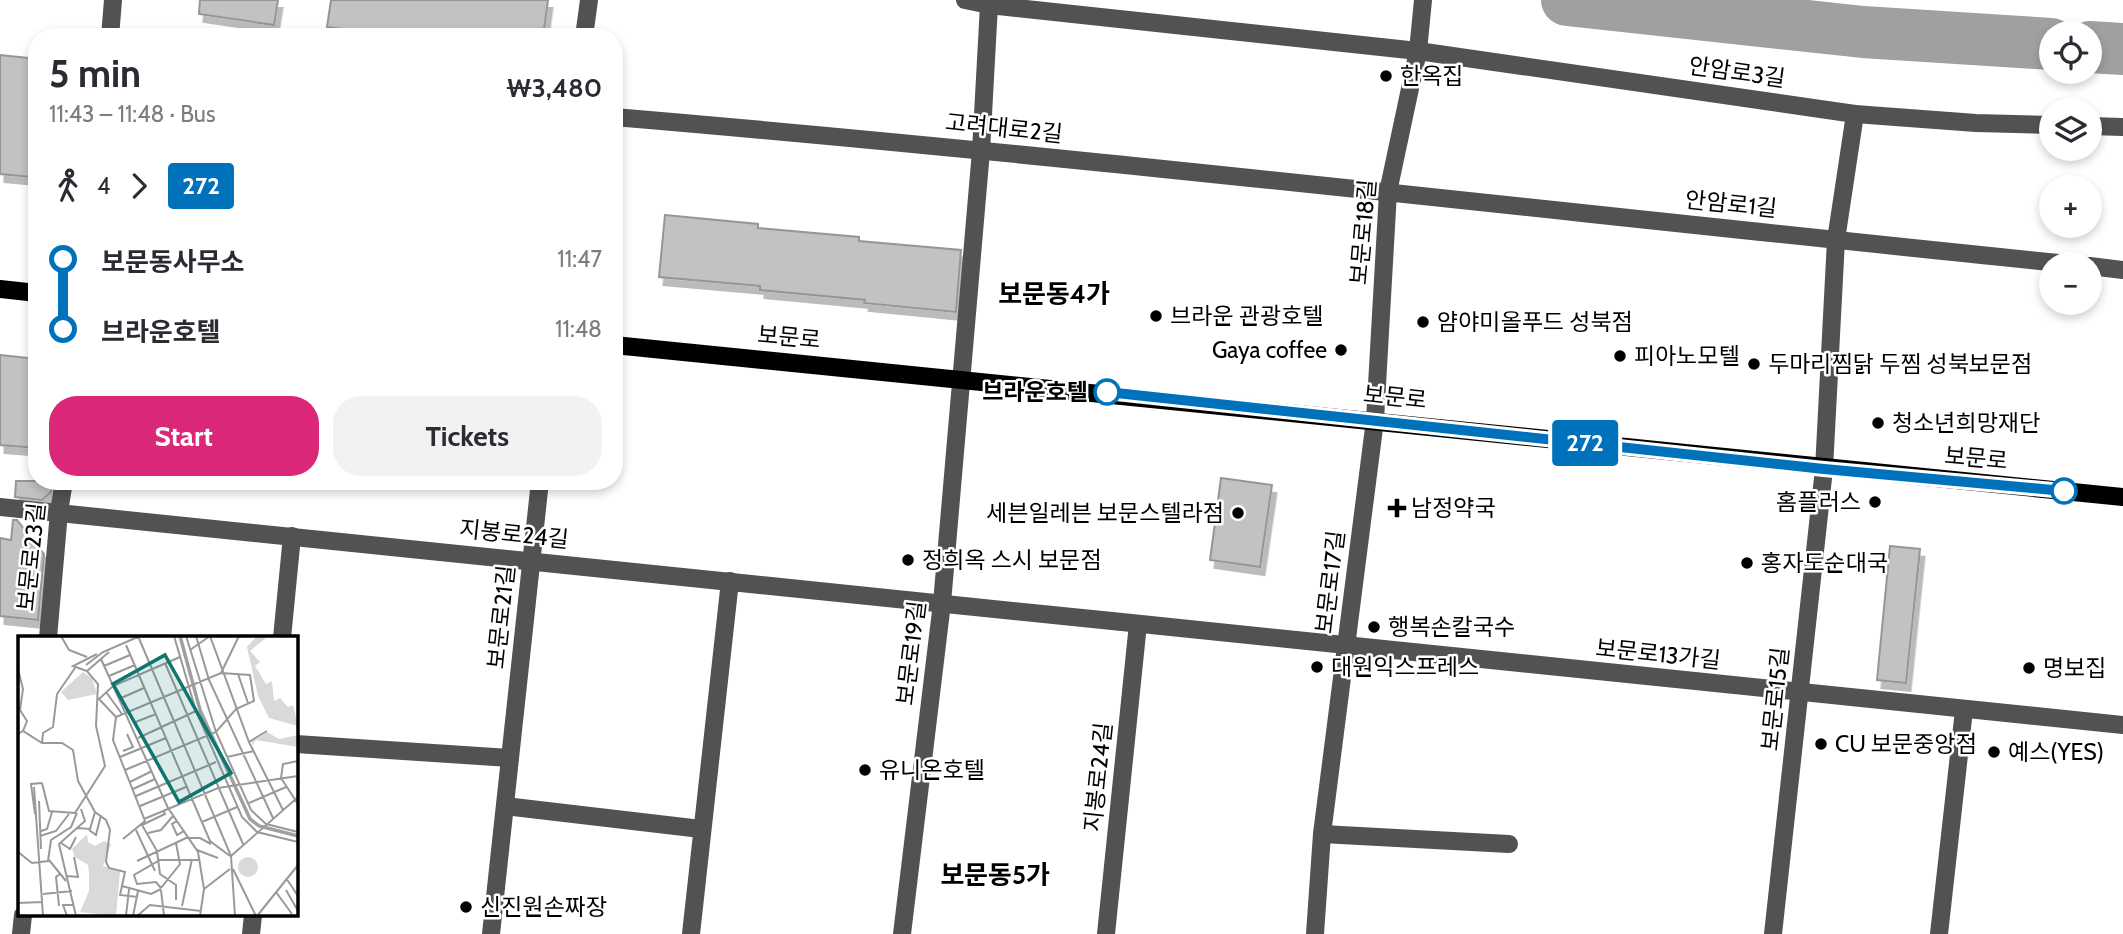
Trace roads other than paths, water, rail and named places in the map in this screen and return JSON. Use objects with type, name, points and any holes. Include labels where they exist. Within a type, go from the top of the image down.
[{"type":"main road","points":[[0,289],[28,292]]},
{"type":"main road","name":"보문로","points":[[623,346],[960,377],[1824,469],[2123,497]]},
{"type":"street","points":[[111,28],[113,0]]},
{"type":"street","points":[[585,28],[589,0]]},
{"type":"street","name":"안암로3길","points":[[965,0],[989,5],[1418,51],[1854,114],[2039,125]]},
{"type":"street","name":"보문로18길","points":[[1375,420],[1388,192],[1418,51],[1423,0]]},
{"type":"street","points":[[960,377],[981,150],[989,5]]},
{"type":"street","points":[[1824,469],[1836,240],[1854,114]]},
{"type":"street","name":"고려대로2길","points":[[623,118],[981,150],[1388,192]]},
{"type":"street","points":[[2102,126],[2123,127]]},
{"type":"street","name":"안암로1길","points":[[1388,192],[2039,261]]},
{"type":"street","points":[[2102,267],[2123,270]]},
{"type":"street","name":"보문로19길","points":[[902,934],[942,603],[960,377]]},
{"type":"street","name":"보문로17길","points":[[1315,934],[1322,834],[1375,420]]},
{"type":"street","name":"보문로15길","points":[[1773,934],[1824,469]]},
{"type":"street","name":"보문로23길","points":[[48,636],[63,490]]},
{"type":"street","name":"보문로21길","points":[[491,934],[539,490]]},
{"type":"street","name":"지봉로24길","points":[[0,507],[1347,646]]},
{"type":"street","points":[[282,636],[292,536]]},
{"type":"street","points":[[691,934],[730,581]]},
{"type":"street","name":"지봉로24길","points":[[1106,934],[1138,624]]},
{"type":"street","name":"보문로13가길","points":[[1347,646],[2123,725]]},
{"type":"street","points":[[1939,934],[1964,710]]},
{"type":"street","points":[[298,744],[510,758]]},
{"type":"street","points":[[505,806],[701,829]]},
{"type":"street","points":[[1322,834],[1510,844]]},
{"type":"street","points":[[21,934],[23,916]]},
{"type":"street","points":[[251,934],[253,916]]},
{"type":"waterway","points":[[1567,0],[1863,32],[2039,43]]},
{"type":"waterway","points":[[2102,48],[2123,49]]},
{"type":"place","name":"한옥집","points":[[1386,76]]},
{"type":"place","name":"브라운 관광호텔","points":[[1156,316]]},
{"type":"place","name":"얌야미올푸드 성북점","points":[[1423,322]]},
{"type":"place","name":"Gaya coffee","points":[[1341,350]]},
{"type":"place","name":"피아노모텔","points":[[1620,356]]},
{"type":"place","name":"두마리찜닭 두찜 성북보문점","points":[[1754,364]]},
{"type":"place","name":"브라운호텔","points":[[1107,392]]},
{"type":"place","name":"청소년희망재단","points":[[1878,423]]},
{"type":"place","name":"홈플러스","points":[[1875,502]]},
{"type":"place","name":"남정약국","points":[[1397,508]]},
{"type":"place","name":"세븐일레븐 보문스텔라점","points":[[1238,513]]},
{"type":"place","name":"정희옥 스시 보문점","points":[[908,560]]},
{"type":"place","name":"홍자도순대국","points":[[1747,563]]},
{"type":"place","name":"행복손칼국수","points":[[1374,627]]},
{"type":"place","name":"대원익스프레스","points":[[1317,667]]},
{"type":"place","name":"명보집","points":[[2029,668]]},
{"type":"place","name":"CU 보문중앙점","points":[[1821,744]]},
{"type":"place","name":"예스(YES)","points":[[1994,752]]},
{"type":"place","name":"유니온호텔","points":[[865,770]]},
{"type":"place","name":"신진원손짜장","points":[[466,907]]},
{"type":"district","name":"보문동4가","points":[[1054,294]]},
{"type":"district","name":"보문동5가","points":[[995,875]]}]
